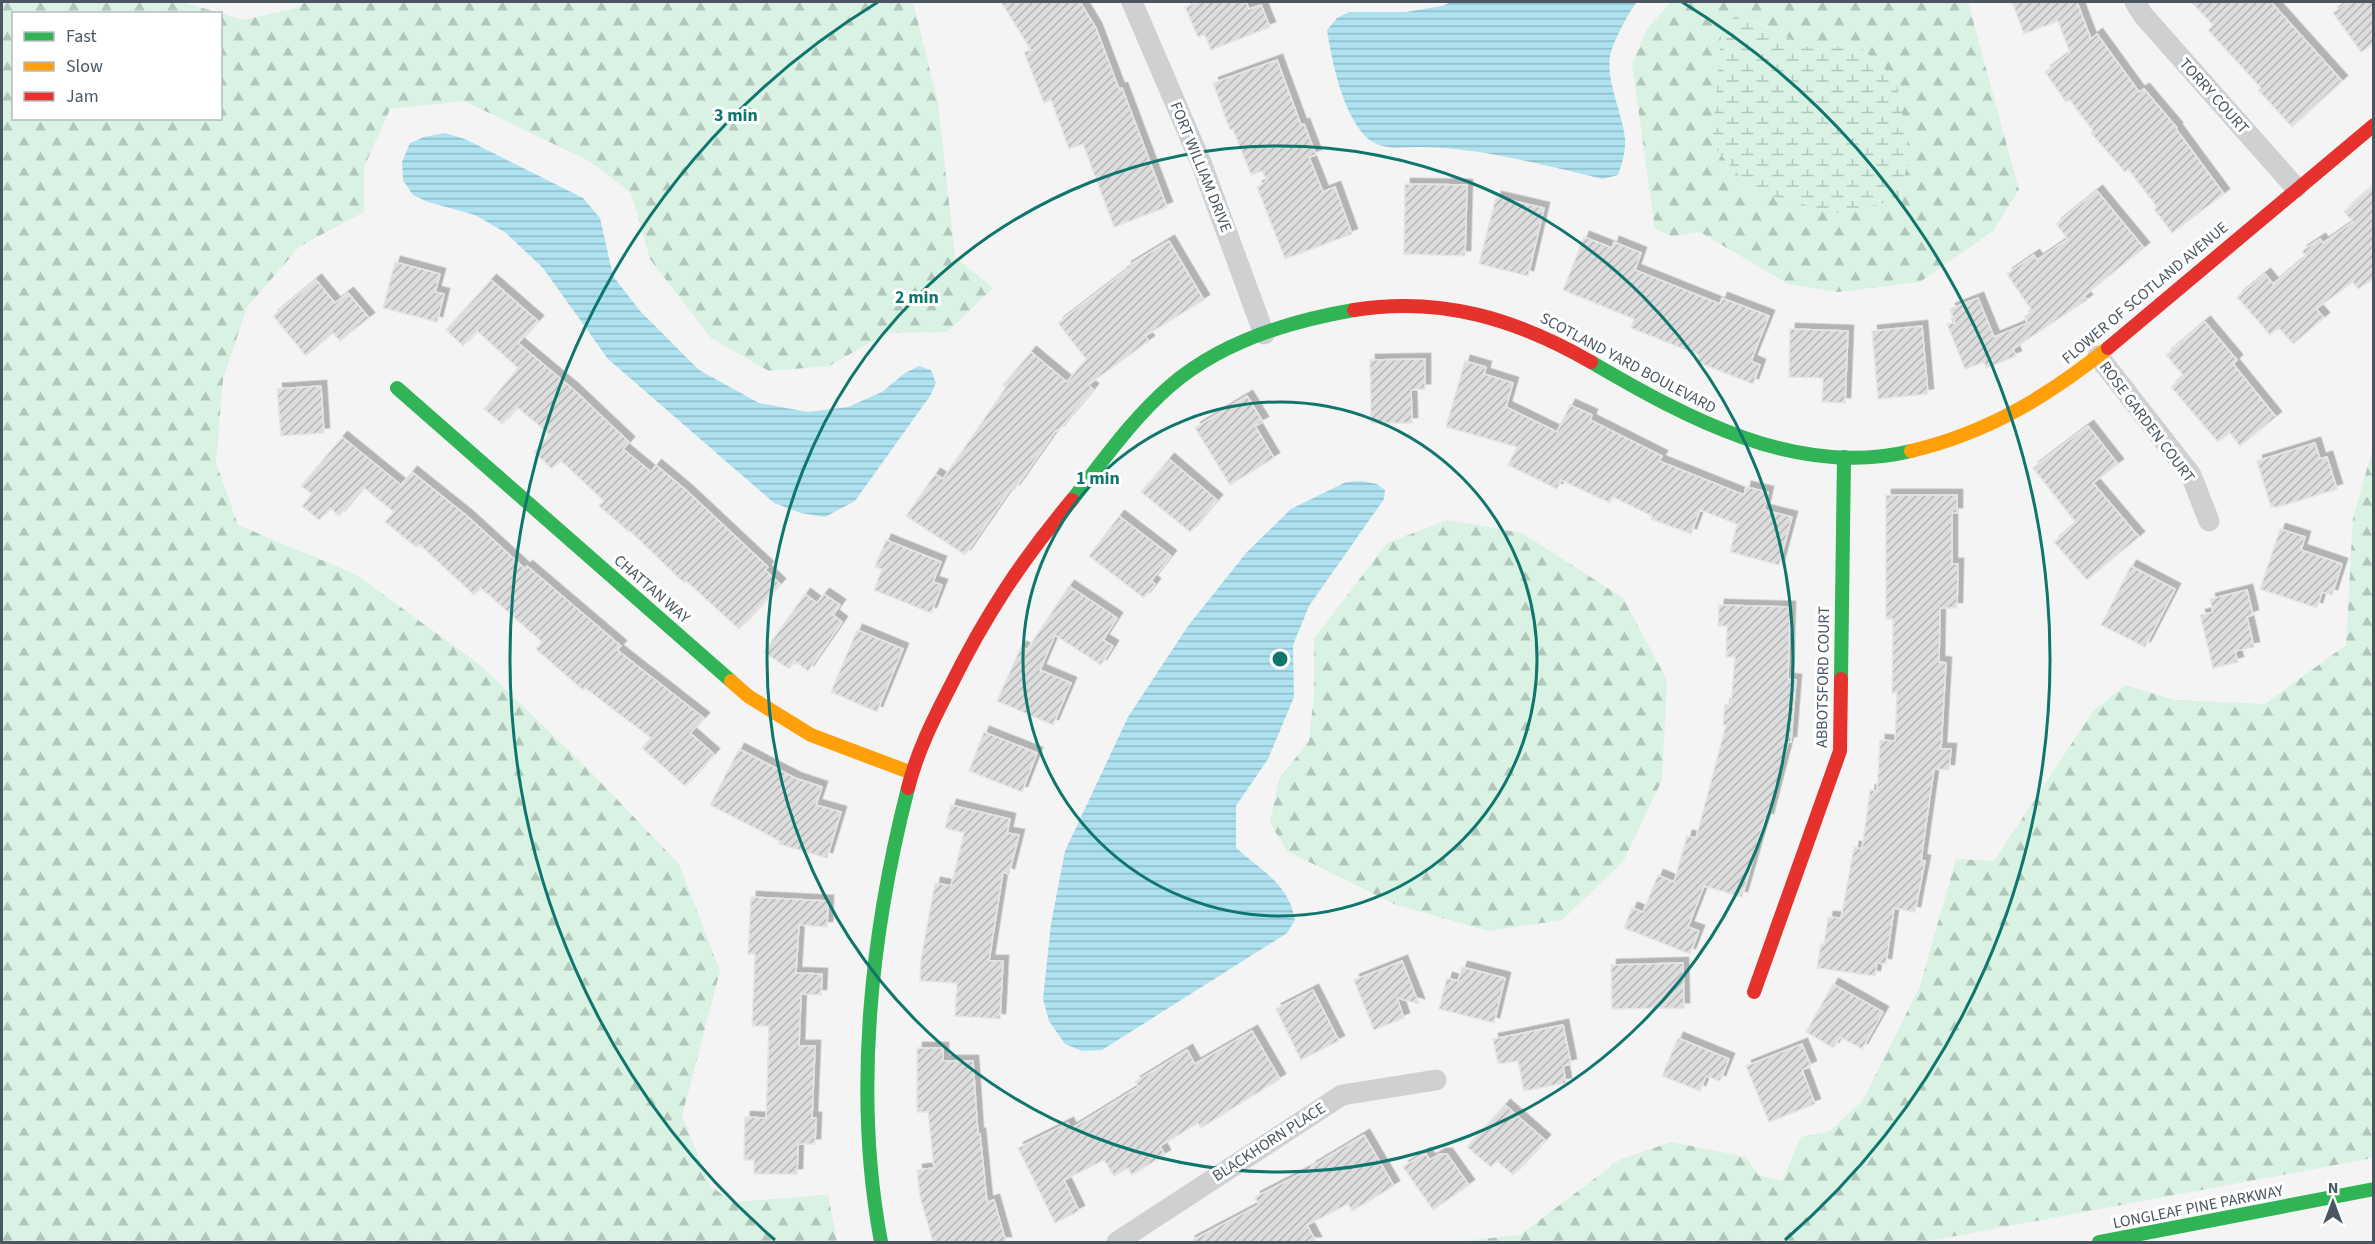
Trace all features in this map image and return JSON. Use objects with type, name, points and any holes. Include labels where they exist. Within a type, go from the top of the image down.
[{"type":"street","name":"FORT WILLIAM DRIVE","points":[[1132,2],[1202,165],[1264,334]]},
{"type":"street","name":"TORRY COURT","points":[[2135,2],[2142,15],[2296,188]]},
{"type":"street","name":"FLOWER OF SCOTLAND AVENUE","points":[[1844,457],[1902,454],[1956,440],[1993,425],[2033,402],[2098,356],[2373,125]]},
{"type":"street","name":"SCOTLAND YARD BOULEVARD","points":[[881,1242],[873,1204],[867,1088],[870,983],[884,891],[912,773],[935,716],[1001,592],[1141,413],[1168,387],[1201,363],[1264,334],[1296,323],[1347,311],[1402,306],[1462,310],[1523,327],[1584,357],[1688,417],[1738,437],[1789,450],[1844,457]]},
{"type":"street","name":"ROSE GARDEN COURT","points":[[2098,356],[2191,475],[2209,521]]},
{"type":"street","name":"CHATTAN WAY","points":[[397,388],[748,696],[811,735],[912,773]]},
{"type":"street","name":"ABBOTSFORD COURT","points":[[1754,992],[1840,751],[1844,457]]},
{"type":"street","name":"BLACKHORN PLACE","points":[[1117,1242],[1342,1095],[1436,1080]]},
{"type":"street","name":"LONGLEAF PINE PARKWAY","points":[[2099,1242],[2142,1239],[2373,1188]]},
{"type":"green space","points":[[2,2],[183,2],[216,12],[12,12],[12,120],[222,120],[222,14],[243,20],[297,8],[304,2],[913,2],[938,103],[955,257],[993,288],[947,332],[887,333],[829,366],[769,371],[711,338],[650,259],[631,193],[589,161],[464,101],[390,109],[364,167],[364,212],[300,246],[247,307],[223,379],[216,463],[238,525],[355,574],[480,665],[583,764],[679,864],[720,971],[682,1116],[710,1186],[733,1202],[828,1195],[837,1242],[2,1242]]},
{"type":"green space","points":[[1671,2],[1968,2],[2019,190],[1993,231],[1920,282],[1838,292],[1788,284],[1700,232],[1672,236],[1655,229],[1632,64],[1647,29]],"holes":[[[1755,21],[1806,47],[1860,47],[1752,191],[1712,144],[1722,26]]]},
{"type":"green space","points":[[1739,14],[1806,47],[1860,47],[1896,79],[1910,155],[1898,200],[1837,213],[1752,191],[1712,144],[1722,25]]},
{"type":"green space","points":[[2373,448],[2373,1158],[1923,1242],[1452,1242],[1520,1235],[1619,1160],[1671,1142],[1746,1157],[1758,1175],[1782,1181],[1801,1137],[1830,1131],[1863,1100],[1920,986],[1956,859],[1994,861],[2093,711],[2126,685],[2174,700],[2265,704],[2346,645],[2353,518]]},
{"type":"green space","points":[[1448,520],[1522,533],[1623,598],[1667,680],[1662,780],[1623,862],[1562,920],[1488,931],[1394,904],[1287,851],[1270,823],[1279,779],[1309,741],[1314,695],[1314,639],[1387,543]]},
{"type":"water","points":[[1451,2],[1637,2],[1621,28],[1610,56],[1610,77],[1625,139],[1618,175],[1603,179],[1468,150],[1385,147],[1365,136],[1357,126],[1344,100],[1335,71],[1327,30],[1337,18],[1349,12],[1406,12],[1442,6]]},
{"type":"water","points":[[445,133],[465,139],[583,198],[600,218],[613,276],[640,311],[699,370],[759,403],[808,412],[848,407],[882,392],[905,373],[919,366],[931,370],[936,383],[930,396],[855,501],[825,517],[801,513],[774,503],[608,359],[543,268],[506,233],[475,215],[428,202],[413,195],[403,180],[402,162],[410,143],[424,137]]},
{"type":"water","points":[[1362,481],[1377,484],[1385,490],[1384,499],[1309,606],[1293,645],[1294,697],[1268,759],[1236,806],[1236,848],[1281,887],[1292,908],[1295,920],[1287,933],[1102,1050],[1082,1051],[1065,1044],[1049,1021],[1043,999],[1051,924],[1065,851],[1128,717],[1188,626],[1246,553],[1291,509],[1346,482]]},
{"type":"building","points":[[1001,2],[1080,2],[1096,28],[1119,89],[1122,88],[1167,207],[1114,227],[1083,144],[1069,149],[1051,100],[1044,103],[1024,52],[1031,50]]},
{"type":"building","points":[[1199,2],[1246,2],[1249,9],[1261,5],[1270,27],[1211,50],[1205,35],[1198,37],[1185,7]]},
{"type":"building","points":[[2012,2],[2077,2],[2091,39],[2097,34],[2139,92],[2144,89],[2177,128],[2224,194],[2172,233],[2154,209],[2157,207],[2128,169],[2125,172],[2091,133],[2093,131],[2070,100],[2066,102],[2045,72],[2070,53],[2058,21],[2024,34]]},
{"type":"building","points":[[2191,2],[2271,2],[2342,81],[2292,127],[2258,90],[2261,88],[2208,30],[2213,25]]},
{"type":"building","points":[[2348,2],[2373,2],[2373,44],[2361,52],[2333,13]]},
{"type":"building","points":[[1277,60],[1301,125],[1304,124],[1316,155],[1309,157],[1323,192],[1335,187],[1352,234],[1285,259],[1257,187],[1267,181],[1262,171],[1251,175],[1233,129],[1230,130],[1213,83]]},
{"type":"building","points":[[1405,184],[1467,185],[1465,256],[1404,254]]},
{"type":"building","points":[[2373,186],[2373,279],[2358,289],[2353,282],[2316,309],[2324,318],[2293,344],[2279,328],[2270,335],[2237,297],[2265,274],[2273,284],[2306,257],[2302,251],[2320,239],[2323,243],[2353,222],[2344,212]]},
{"type":"building","points":[[2097,191],[2144,248],[2084,296],[2087,300],[2013,349],[2016,356],[1986,368],[1984,362],[1965,369],[1947,324],[1955,323],[1950,309],[1978,298],[1994,337],[2028,323],[2024,317],[2032,311],[2007,274],[2034,255],[2037,260],[2068,239],[2056,224]]},
{"type":"building","points":[[1496,197],[1544,208],[1528,276],[1479,264]]},
{"type":"building","points":[[1584,237],[1612,248],[1614,242],[1641,253],[1635,270],[1720,304],[1722,298],[1769,316],[1751,361],[1760,365],[1753,384],[1697,362],[1699,355],[1631,328],[1634,319],[1563,290]]},
{"type":"building","points":[[1169,241],[1204,300],[1145,336],[1149,341],[1088,385],[1093,389],[1058,431],[1056,430],[1014,490],[1011,488],[965,555],[906,516],[935,474],[943,479],[1006,387],[1003,385],[1031,352],[1067,382],[1086,359],[1058,323],[1127,270],[1126,267]]},
{"type":"building","points":[[395,262],[440,274],[435,292],[444,294],[437,322],[383,308]]},
{"type":"building","points":[[316,280],[335,303],[348,293],[369,318],[340,341],[333,333],[306,356],[273,316]]},
{"type":"building","points":[[491,280],[538,321],[518,343],[574,390],[629,442],[623,449],[651,472],[656,465],[768,567],[765,570],[780,584],[739,629],[599,506],[604,501],[560,460],[552,469],[534,452],[550,435],[517,407],[502,424],[484,409],[518,368],[477,331],[463,346],[446,330]]},
{"type":"building","points":[[2205,322],[2237,360],[2233,364],[2276,417],[2240,446],[2230,433],[2218,442],[2171,387],[2184,376],[2166,355]]},
{"type":"building","points":[[1922,326],[1928,394],[1878,399],[1872,331]]},
{"type":"building","points":[[1790,329],[1848,331],[1845,403],[1822,402],[1823,378],[1789,377]]},
{"type":"building","points":[[1425,359],[1425,389],[1411,390],[1412,423],[1371,423],[1370,360]]},
{"type":"building","points":[[1465,361],[1486,367],[1484,374],[1513,383],[1506,407],[1557,432],[1570,405],[1592,415],[1590,420],[1662,456],[1659,461],[1744,495],[1746,487],[1768,492],[1764,510],[1792,517],[1779,565],[1730,552],[1737,524],[1700,510],[1691,534],[1651,519],[1652,516],[1613,497],[1610,503],[1561,480],[1557,489],[1508,465],[1517,447],[1446,427]]},
{"type":"building","points":[[321,386],[324,433],[281,436],[277,389]]},
{"type":"building","points":[[1247,396],[1263,422],[1255,426],[1274,458],[1230,485],[1195,428]]},
{"type":"building","points":[[2088,426],[2118,464],[2093,483],[2139,537],[2087,580],[2054,542],[2076,523],[2033,468]]},
{"type":"building","points":[[342,437],[401,485],[412,472],[467,516],[525,569],[527,566],[621,646],[617,650],[704,718],[690,733],[714,754],[685,786],[642,748],[651,738],[585,688],[583,690],[536,649],[542,642],[481,588],[474,595],[419,544],[416,547],[385,522],[394,512],[363,487],[339,516],[330,508],[319,520],[302,506],[312,494],[301,486]]},
{"type":"building","points":[[2315,443],[2320,459],[2327,457],[2337,489],[2278,507],[2271,507],[2257,461]]},
{"type":"building","points":[[1169,459],[1217,500],[1190,532],[1141,492]]},
{"type":"building","points":[[1886,495],[1957,495],[1957,513],[1952,513],[1952,564],[1958,564],[1957,608],[1940,608],[1939,662],[1946,663],[1941,749],[1951,749],[1949,770],[1934,769],[1921,860],[1925,861],[1915,912],[1894,908],[1886,964],[1877,963],[1875,976],[1817,968],[1828,917],[1841,918],[1854,847],[1862,849],[1870,790],[1877,791],[1880,740],[1895,741],[1897,693],[1892,693],[1893,619],[1886,619]]},
{"type":"building","points":[[1119,516],[1171,556],[1151,581],[1155,584],[1144,598],[1089,556]]},
{"type":"building","points":[[2280,529],[2305,537],[2301,550],[2342,564],[2332,595],[2322,592],[2317,608],[2260,589]]},
{"type":"building","points":[[886,540],[941,562],[933,582],[942,585],[931,613],[874,590],[882,569],[875,567]]},
{"type":"building","points":[[2131,566],[2175,589],[2145,647],[2101,625]]},
{"type":"building","points":[[1069,586],[1117,618],[1103,640],[1113,646],[1101,665],[1055,635],[1040,670],[1071,683],[1053,725],[997,701],[1021,647],[1027,650]]},
{"type":"building","points":[[2247,590],[2253,615],[2247,617],[2254,647],[2235,651],[2238,662],[2213,668],[2200,615],[2213,612],[2210,599]]},
{"type":"building","points":[[805,594],[817,603],[824,594],[840,605],[833,615],[842,622],[808,671],[795,661],[789,669],[764,652]]},
{"type":"building","points":[[1719,605],[1790,607],[1788,679],[1796,680],[1791,742],[1788,742],[1768,819],[1765,818],[1742,897],[1704,886],[1688,927],[1699,931],[1690,954],[1624,928],[1632,908],[1643,912],[1658,875],[1674,882],[1687,836],[1696,838],[1726,725],[1723,725],[1725,704],[1731,705],[1735,657],[1726,657],[1727,626],[1718,626]]},
{"type":"building","points":[[857,630],[903,649],[877,712],[831,692]]},
{"type":"building","points":[[984,732],[1037,753],[1022,792],[969,771]]},
{"type":"building","points":[[739,749],[795,778],[822,787],[816,805],[841,812],[827,858],[779,844],[780,841],[710,805]]},
{"type":"building","points":[[951,805],[1010,819],[1007,833],[1019,835],[1009,874],[1003,872],[989,961],[1003,961],[1000,1019],[955,1016],[957,983],[920,981],[921,959],[935,883],[951,886],[964,833],[945,828]]},
{"type":"building","points":[[751,897],[828,901],[827,927],[799,925],[796,973],[822,974],[821,995],[801,994],[799,1046],[815,1046],[812,1118],[816,1118],[815,1144],[798,1144],[797,1174],[754,1174],[754,1160],[744,1160],[745,1117],[766,1118],[769,1026],[752,1026],[755,954],[748,954]]},
{"type":"building","points":[[1402,961],[1419,1004],[1397,998],[1404,1018],[1374,1030],[1354,980]]},
{"type":"building","points":[[1683,963],[1684,1008],[1612,1009],[1611,965]]},
{"type":"building","points":[[1462,967],[1505,978],[1494,1023],[1439,1009],[1447,978],[1458,981]]},
{"type":"building","points":[[1833,984],[1883,1012],[1862,1049],[1840,1037],[1833,1048],[1806,1032]]},
{"type":"building","points":[[1313,990],[1339,1041],[1301,1060],[1276,1009]]},
{"type":"building","points":[[1563,1025],[1571,1064],[1563,1066],[1566,1083],[1524,1091],[1518,1061],[1498,1064],[1493,1039]]},
{"type":"building","points":[[1252,1031],[1280,1079],[1201,1128],[1198,1123],[1160,1146],[1165,1155],[1132,1175],[1128,1168],[1114,1176],[1104,1160],[1064,1180],[1079,1211],[1055,1223],[1018,1148],[1068,1123],[1071,1129],[1139,1087],[1135,1082],[1187,1050],[1195,1064]]},
{"type":"building","points":[[1678,1038],[1729,1059],[1720,1081],[1706,1076],[1700,1091],[1662,1076]]},
{"type":"building","points":[[1802,1044],[1811,1066],[1802,1070],[1815,1104],[1769,1122],[1746,1066]]},
{"type":"building","points":[[917,1048],[943,1048],[943,1061],[973,1061],[978,1135],[980,1134],[987,1202],[994,1200],[1006,1242],[933,1242],[920,1197],[917,1170],[934,1168],[928,1112],[917,1112]]},
{"type":"building","points":[[1505,1105],[1545,1140],[1513,1175],[1497,1161],[1491,1167],[1467,1147]]},
{"type":"building","points":[[1364,1135],[1394,1186],[1352,1211],[1348,1204],[1307,1225],[1316,1242],[1189,1242],[1259,1205],[1255,1197],[1312,1168]]},
{"type":"building","points":[[1425,1153],[1430,1160],[1440,1154],[1447,1154],[1469,1185],[1433,1210],[1403,1167]]},
{"type":"traffic: fast","points":[[1072,500],[1143,412],[1170,386],[1190,371],[1233,346],[1281,327],[1354,310]]},
{"type":"traffic: fast","points":[[1591,362],[1703,422],[1784,450],[1826,457],[1868,457],[1911,451]]},
{"type":"traffic: fast","points":[[397,388],[731,681]]},
{"type":"traffic: fast","points":[[1841,679],[1844,457]]},
{"type":"traffic: fast","points":[[881,1242],[868,1129],[867,1071],[870,1014],[884,899],[908,788]]},
{"type":"traffic: fast","points":[[2099,1242],[2374,1189]]},
{"type":"traffic: slow","points":[[1911,451],[1965,434],[2015,411],[2062,382],[2108,348]]},
{"type":"traffic: slow","points":[[731,681],[748,696],[811,735],[912,773]]},
{"type":"traffic: jam","points":[[2108,348],[2374,125]]},
{"type":"traffic: jam","points":[[1354,310],[1386,306],[1417,306],[1477,315],[1535,334],[1591,362]]},
{"type":"traffic: jam","points":[[908,788],[932,724],[977,636],[1020,567],[1072,500]]},
{"type":"traffic: jam","points":[[1754,992],[1840,751],[1841,679]]}]
